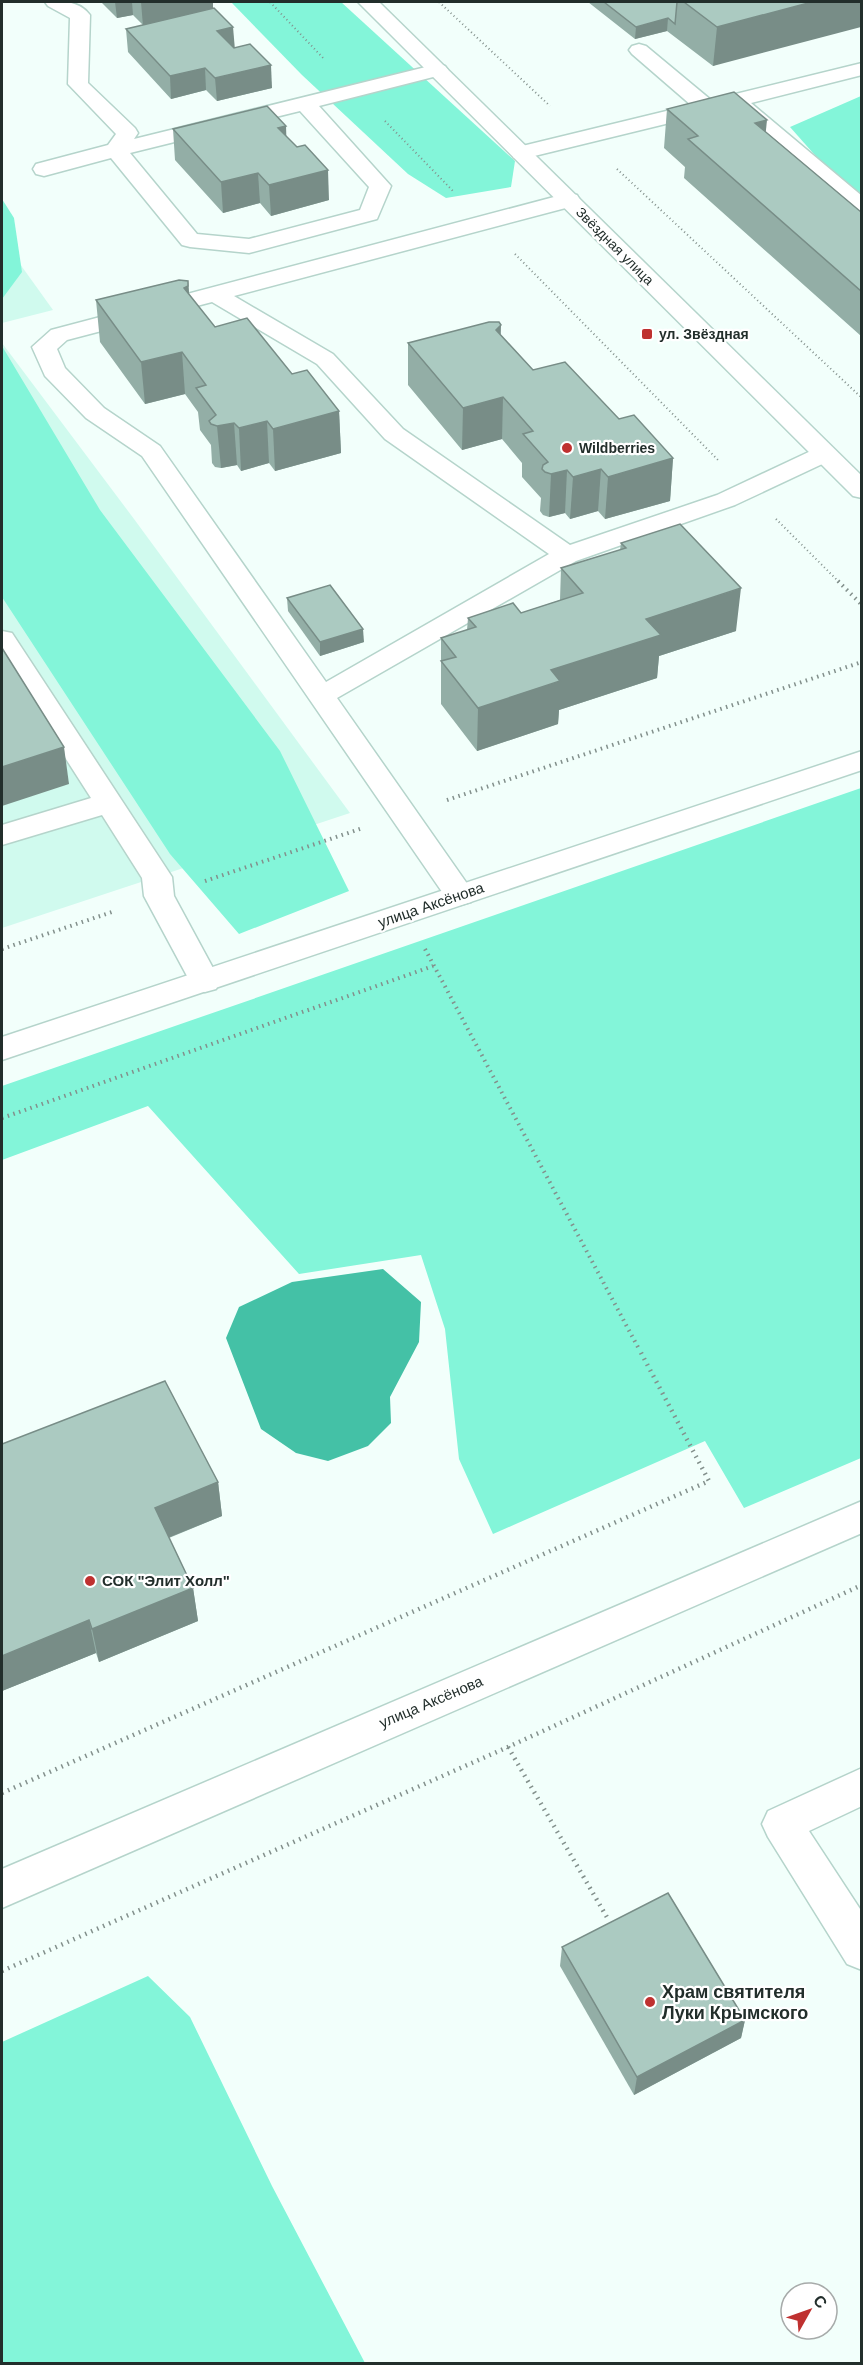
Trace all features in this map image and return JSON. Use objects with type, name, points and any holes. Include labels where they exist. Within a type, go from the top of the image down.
[{"type":"street","points":[[55,2],[80,15],[78,84],[127,133],[116,150]]},
{"type":"street","name":"Звёздная улица","points":[[368,2],[861,492]]},
{"type":"street","points":[[639,51],[706,107]]},
{"type":"street","points":[[522,153],[861,69]]},
{"type":"street","points":[[44,169],[438,70]]},
{"type":"street","points":[[735,100],[861,208]]},
{"type":"street","points":[[116,150],[190,240],[249,246],[369,214],[380,186],[305,103]]},
{"type":"street","points":[[460,895],[151,451],[95,413],[54,371],[44,347],[59,335],[569,200]]},
{"type":"street","points":[[215,294],[325,359],[394,434],[567,555]]},
{"type":"street","points":[[321,696],[567,555],[726,500],[824,454]]},
{"type":"street","points":[[2,639],[106,803],[157,877],[159,896],[205,981]]},
{"type":"street","name":"улица Аксёнова","points":[[2,1049],[861,760]]},
{"type":"street","points":[[2,835],[106,803]]},
{"type":"street","name":"улица Аксёнова","points":[[2,1889],[861,1516]]},
{"type":"street","points":[[861,1786],[782,1824],[861,1950]]},
{"type":"path","points":[[270,2],[861,605]]},
{"type":"path","points":[[439,2],[861,398]]},
{"type":"path","points":[[2,1118],[433,966],[709,1481],[2,1793]]},
{"type":"path","points":[[2,1971],[508,1746],[861,1585]]},
{"type":"path","points":[[508,1746],[608,1919]]},
{"type":"shaded area","points":[[231,2],[341,2],[515,161],[511,187],[446,198],[408,174],[302,75]]},
{"type":"shaded area","points":[[861,96],[861,200],[844,188],[790,127]]},
{"type":"shaded area","points":[[2,199],[14,218],[22,272],[2,299]]},
{"type":"shaded area","points":[[2,239],[53,310],[2,323]]},
{"type":"shaded area","points":[[2,343],[350,813],[2,928]]},
{"type":"shaded area","points":[[2,346],[100,510],[280,751],[349,891],[239,934],[170,854],[2,597]]},
{"type":"shaded area","points":[[861,788],[861,1458],[744,1508],[705,1441],[493,1534],[459,1459],[445,1329],[421,1255],[299,1274],[148,1106],[2,1160],[2,1086]]},
{"type":"shaded area","points":[[383,1269],[421,1302],[419,1342],[390,1397],[391,1423],[368,1446],[328,1461],[296,1453],[261,1429],[226,1338],[239,1307],[292,1282]]},
{"type":"shaded area","points":[[148,1976],[190,2017],[272,2186],[365,2363],[2,2363],[2,2042]]},
{"type":"building","points":[[604,2],[677,2],[675,24],[668,18],[636,27]]},
{"type":"building","points":[[684,2],[812,2],[717,27]]},
{"type":"building","points":[[214,8],[233,27],[217,31],[234,48],[250,44],[271,65],[215,78],[205,68],[170,76],[126,29]]},
{"type":"building","points":[[734,92],[767,120],[755,123],[861,212],[861,291],[688,139],[698,136],[667,109]]},
{"type":"building","points":[[267,106],[286,126],[278,128],[297,147],[305,145],[328,170],[269,185],[258,173],[221,182],[173,129]]},
{"type":"building","points":[[179,280],[188,281],[188,286],[184,288],[215,327],[247,318],[292,374],[307,370],[339,411],[273,429],[267,421],[239,428],[234,423],[217,426],[211,424],[209,421],[216,415],[196,388],[206,385],[182,352],[141,362],[96,300]]},
{"type":"building","points":[[489,322],[499,322],[501,325],[496,330],[533,370],[565,362],[619,419],[634,415],[673,458],[608,477],[601,469],[573,477],[567,470],[551,474],[545,472],[542,469],[543,465],[548,462],[523,434],[533,431],[503,397],[463,408],[408,343]]},
{"type":"building","points":[[680,524],[741,588],[646,619],[661,635],[551,670],[560,681],[478,708],[441,661],[456,657],[441,638],[476,627],[468,618],[513,603],[521,613],[583,593],[561,568],[626,548],[621,543]]},
{"type":"building","points":[[330,585],[363,629],[320,642],[287,598]]},
{"type":"building","points":[[2,648],[64,747],[2,767]]},
{"type":"building","name":"СОК \"Элит Холл\"","points":[[165,1381],[218,1482],[155,1508],[193,1588],[92,1629],[89,1620],[2,1656],[2,1444]]},
{"type":"building","name":"Храм святителя Луки Крымского","points":[[668,1893],[745,2020],[637,2077],[562,1947]]},
{"type":"place","name":"ул. Звёздная","points":[[647,334]]},
{"type":"place","name":"Wildberries","points":[[567,448]]},
{"type":"place","name":"СОК \"Элит Холл\"","points":[[90,1581]]},
{"type":"place","name":"Храм святителя Луки Крымского","points":[[650,2002]]}]
